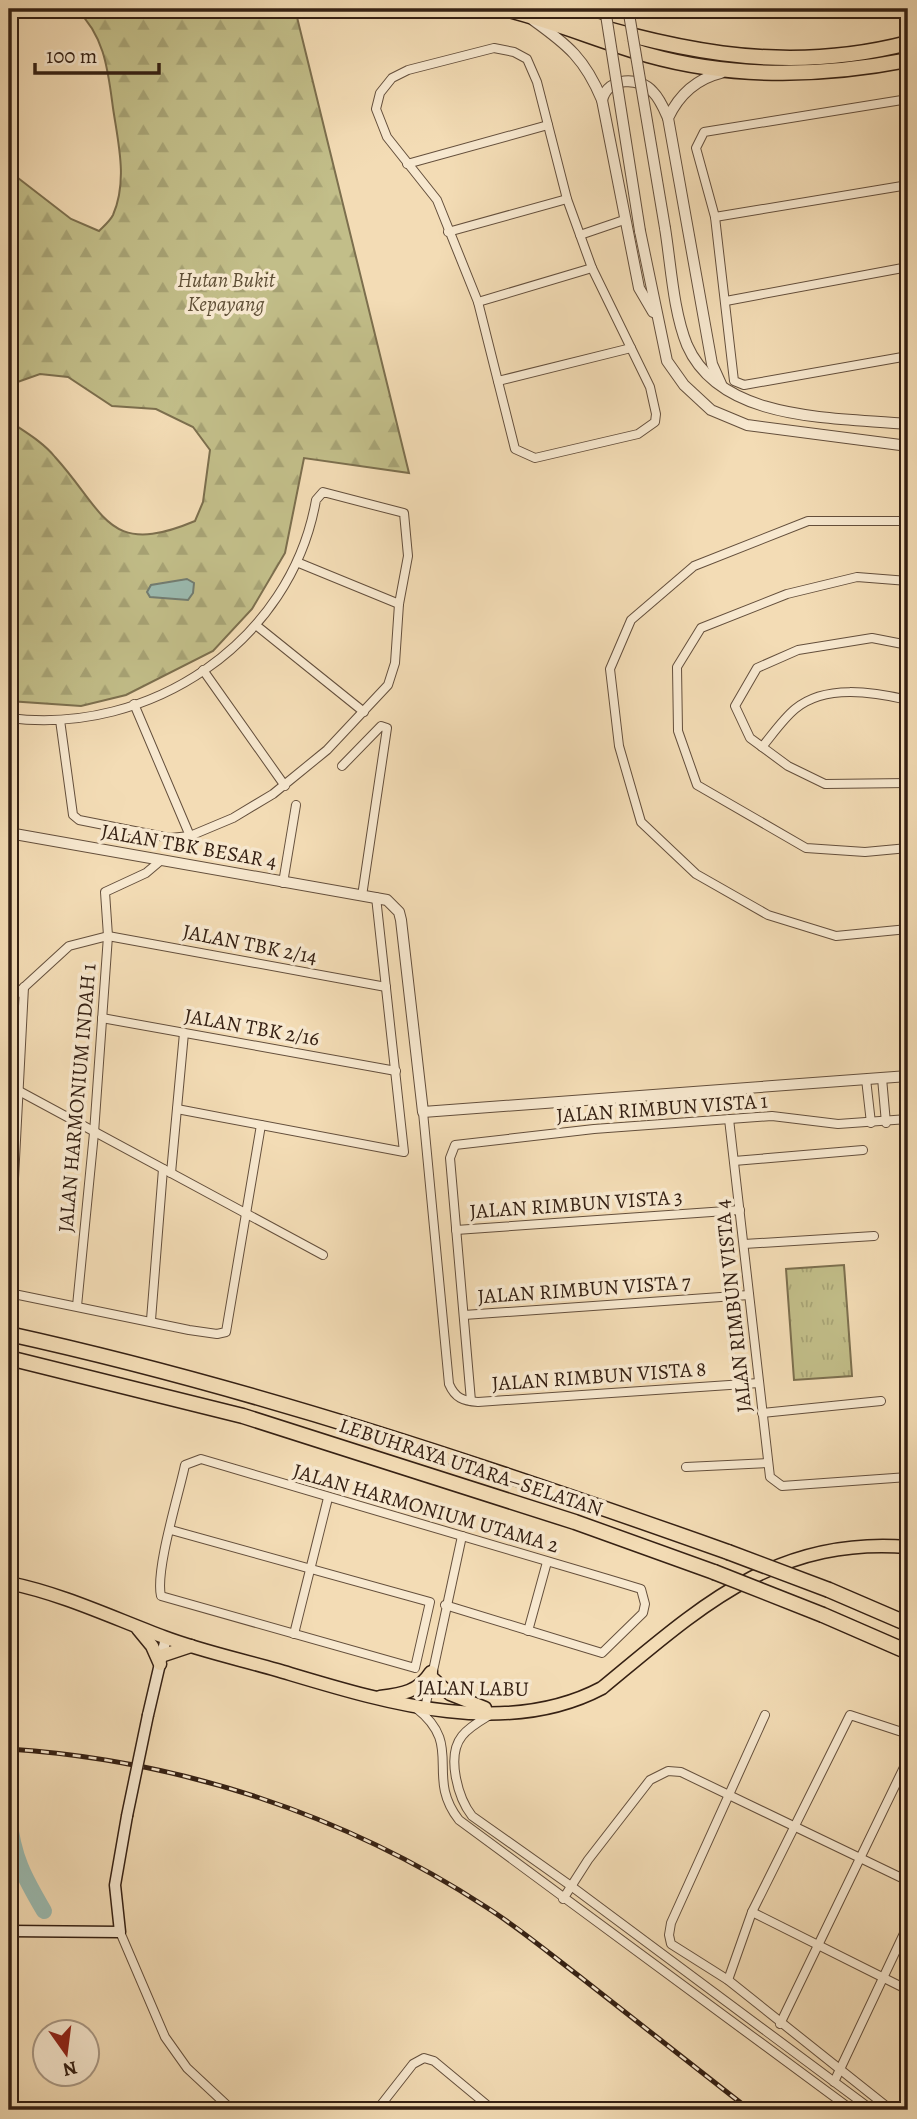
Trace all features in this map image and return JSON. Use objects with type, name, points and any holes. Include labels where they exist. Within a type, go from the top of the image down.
[{"type":"highway","points":[[505,9],[650,56],[732,70],[805,75],[857,70],[908,60]]},
{"type":"highway","points":[[539,9],[650,42],[740,56],[815,60],[908,43]]},
{"type":"highway","name":"LEBUHRAYA UTARA–SELATAN","points":[[9,1334],[368,1430],[495,1470],[728,1552],[829,1590],[908,1624]]},
{"type":"highway","name":"LEBUHRAYA UTARA–SELATAN","points":[[9,1358],[243,1416],[575,1522],[714,1572],[908,1652]]},
{"type":"main road","name":"JALAN LABU","points":[[9,1583],[74,1602],[191,1646],[373,1698],[420,1707],[495,1712],[557,1706],[584,1698],[602,1688],[704,1604],[730,1587],[795,1559],[847,1548],[908,1547]]},
{"type":"main road","points":[[136,1626],[161,1660]]},
{"type":"main road","points":[[9,1931],[120,1933],[115,1885],[127,1816],[166,1638]]},
{"type":"main road","points":[[161,1660],[191,1646]]},
{"type":"main road","points":[[373,1698],[414,1690],[422,1686],[430,1674],[450,1694],[495,1712]]},
{"type":"street","points":[[629,11],[686,342],[699,368],[723,390],[747,402],[783,411],[908,424]]},
{"type":"street","points":[[605,12],[640,231],[658,322],[667,361],[684,386],[711,410],[747,425],[908,446]]},
{"type":"street","points":[[524,14],[571,48],[590,72],[602,100],[639,288],[658,322]]},
{"type":"street","points":[[494,48],[514,52],[527,60],[537,82],[548,125],[567,199],[592,268],[650,387],[656,414],[655,422],[638,435],[534,458],[524,456],[515,449],[478,302],[437,200],[387,137],[376,109],[380,93],[391,78],[408,70],[494,48]]},
{"type":"street","points":[[668,118],[676,101],[693,86],[709,76],[732,70]]},
{"type":"street","points":[[602,100],[607,88],[618,82],[631,81],[653,92],[668,118],[712,364],[723,390]]},
{"type":"street","points":[[908,99],[704,132],[696,148],[715,217],[734,381],[744,385],[908,356]]},
{"type":"street","points":[[407,164],[548,125]]},
{"type":"street","points":[[715,217],[908,185]]},
{"type":"street","points":[[448,232],[567,199]]},
{"type":"street","points":[[580,235],[624,220]]},
{"type":"street","points":[[726,301],[908,267]]},
{"type":"street","points":[[478,302],[592,268]]},
{"type":"street","points":[[498,381],[631,348]]},
{"type":"street","points":[[9,718],[60,720],[134,704],[162,694],[204,670],[229,652],[257,625],[299,564],[316,500],[323,492],[404,513],[409,543],[399,604],[395,663],[388,685],[327,750],[285,786],[233,818],[190,836],[170,838],[79,820],[74,815],[60,720]]},
{"type":"street","points":[[908,521],[808,521],[694,566],[631,620],[610,669],[619,746],[641,822],[696,874],[768,915],[836,936],[908,929]]},
{"type":"street","points":[[299,564],[399,604]]},
{"type":"street","points":[[908,581],[857,577],[786,594],[701,628],[677,667],[678,731],[697,785],[806,848],[865,852],[908,848]]},
{"type":"street","points":[[257,625],[364,712]]},
{"type":"street","points":[[908,645],[872,638],[798,650],[757,668],[735,706],[750,738],[788,766],[825,784],[908,783]]},
{"type":"street","points":[[204,670],[285,786]]},
{"type":"street","points":[[762,747],[796,708],[824,694],[875,693],[908,700]]},
{"type":"street","points":[[134,704],[190,836]]},
{"type":"street","points":[[342,766],[381,726],[387,728],[362,896]]},
{"type":"street","points":[[283,883],[296,805]]},
{"type":"street","name":"JALAN TBK BESAR 4","points":[[9,833],[159,862],[376,897]]},
{"type":"street","name":"JALAN HARMONIUM INDAH 1","points":[[77,1306],[94,1133],[108,936],[105,892],[146,873],[159,862]]},
{"type":"street","points":[[177,1109],[404,1152],[376,897],[387,900],[399,912],[401,920],[423,1112],[908,1076]]},
{"type":"street","points":[[9,1001],[69,946],[108,936]]},
{"type":"street","name":"JALAN TBK 2/14","points":[[108,936],[386,988]]},
{"type":"street","points":[[9,1274],[24,987]]},
{"type":"street","name":"JALAN TBK 2/16","points":[[102,1018],[396,1071]]},
{"type":"street","points":[[151,1320],[184,1033]]},
{"type":"street","points":[[882,1078],[886,1123]]},
{"type":"street","points":[[866,1079],[871,1123]]},
{"type":"street","points":[[19,1091],[323,1255]]},
{"type":"street","name":"JALAN RIMBUN VISTA 8","points":[[423,1112],[449,1384],[453,1393],[471,1401],[759,1384]]},
{"type":"street","name":"JALAN RIMBUN VISTA 1","points":[[456,1230],[450,1158],[455,1145],[594,1129],[772,1116],[838,1124],[886,1123],[908,1119]]},
{"type":"street","name":"JALAN RIMBUN VISTA 4","points":[[729,1119],[770,1477],[778,1486],[908,1477]]},
{"type":"street","points":[[9,1293],[217,1334],[228,1330],[261,1125]]},
{"type":"street","points":[[734,1161],[863,1150]]},
{"type":"street","name":"JALAN RIMBUN VISTA 3","points":[[456,1230],[740,1210]]},
{"type":"street","points":[[456,1230],[471,1401]]},
{"type":"street","points":[[744,1244],[874,1236]]},
{"type":"street","name":"JALAN RIMBUN VISTA 7","points":[[464,1315],[749,1295]]},
{"type":"street","points":[[762,1413],[881,1401]]},
{"type":"street","name":"JALAN HARMONIUM UTAMA 2","points":[[171,1530],[185,1465],[201,1459],[641,1589],[645,1604],[643,1613],[602,1653],[528,1631]]},
{"type":"street","points":[[686,1467],[768,1463]]},
{"type":"street","points":[[293,1634],[328,1498]]},
{"type":"street","points":[[171,1530],[309,1569],[430,1602],[415,1668],[165,1598],[161,1596],[159,1586],[171,1530]]},
{"type":"street","points":[[462,1536],[420,1707],[442,1742],[441,1786],[446,1804],[458,1820],[852,2110]]},
{"type":"street","points":[[445,1605],[528,1631],[547,1562]]},
{"type":"street","points":[[495,1712],[470,1728],[457,1746],[457,1775],[463,1804],[472,1816],[571,1885],[872,2110]]},
{"type":"street","points":[[765,1715],[669,1935],[671,1944],[728,1980],[891,2110]]},
{"type":"street","points":[[728,1980],[752,1912],[850,1715],[908,1734]]},
{"type":"street","points":[[780,2024],[815,1945],[861,1858],[908,1759]]},
{"type":"street","points":[[564,1899],[571,1885],[650,1780],[659,1774],[681,1772],[908,1881]]},
{"type":"street","points":[[752,1912],[908,1990]]},
{"type":"street","points":[[834,2082],[908,1925]]},
{"type":"street","points":[[120,1933],[165,2037],[187,2068],[232,2110]]},
{"type":"street","points":[[377,2110],[413,2064],[424,2058],[434,2061],[493,2110]]},
{"type":"street","points":[[904,2110],[908,2100]]},
{"type":"green space","name":"Hutan Bukit Kepayang","points":[[76,9],[295,9],[409,473],[304,458],[285,553],[252,609],[213,651],[126,695],[81,706],[9,701],[9,421],[50,452],[99,512],[111,524],[125,532],[143,534],[166,531],[195,521],[203,502],[210,450],[193,427],[156,409],[112,406],[68,377],[40,374],[9,385],[9,171],[71,219],[99,231],[113,215],[118,202],[121,175],[119,148],[107,68],[99,42],[86,19]]},
{"type":"green space","points":[[844,1265],[852,1376],[794,1380],[786,1269]]},
{"type":"water","points":[[187,579],[194,583],[193,593],[188,600],[150,597],[147,592],[151,585]]},
{"type":"waterway","points":[[9,1736],[9,1812]]},
{"type":"waterway","points":[[9,1817],[20,1866],[44,1911]]},
{"type":"railway","points":[[9,1749],[135,1765],[197,1779],[258,1797],[375,1845],[432,1874],[510,1923],[750,2110]]}]
